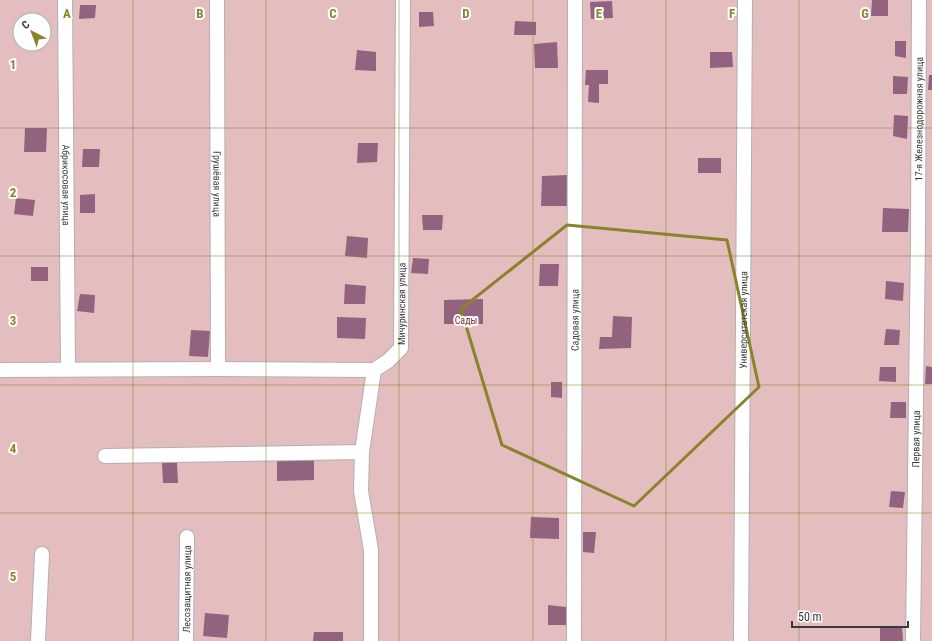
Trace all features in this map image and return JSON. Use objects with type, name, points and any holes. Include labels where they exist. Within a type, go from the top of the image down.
[{"type":"street","name":"Абрикосовая улица","points":[[65,0],[68,369]]},
{"type":"street","name":"Грушёвая улица","points":[[217,0],[218,369]]},
{"type":"street","name":"Мичуринская улица","points":[[374,370],[388,361],[401,348],[403,0]]},
{"type":"street","name":"Садовая улица","points":[[574,641],[575,0]]},
{"type":"street","name":"Университетская улица","points":[[741,641],[745,0]]},
{"type":"street","name":"17-я Железнодорожная улица","points":[[918,238],[919,0]]},
{"type":"street","name":"Первая улица","points":[[913,641],[918,238]]},
{"type":"street","points":[[0,370],[374,370],[362,452],[361,491],[371,550],[371,641]]},
{"type":"street","points":[[105,456],[362,452]]},
{"type":"street","name":"Лесозащитная улица","points":[[186,641],[187,537]]},
{"type":"street","points":[[38,641],[42,554]]},
{"type":"highlighted area","points":[[567,225],[727,240],[759,387],[634,506],[502,445],[461,309]]},
{"type":"green space","name":"Сады","points":[[0,0],[932,0],[932,641],[0,641]]},
{"type":"building","points":[[872,0],[888,0],[888,16],[871,16]]},
{"type":"building","points":[[612,1],[613,18],[591,19],[590,2]]},
{"type":"building","points":[[80,5],[96,5],[95,18],[79,19]]},
{"type":"building","points":[[419,12],[433,12],[434,26],[419,27]]},
{"type":"building","points":[[515,21],[536,22],[536,35],[514,35]]},
{"type":"building","points":[[895,41],[906,41],[906,58],[895,56]]},
{"type":"building","points":[[557,42],[558,68],[535,68],[534,44]]},
{"type":"building","points":[[357,50],[376,52],[376,71],[355,70]]},
{"type":"building","points":[[710,52],[732,52],[733,67],[710,68]]},
{"type":"building","points":[[586,70],[608,70],[608,84],[599,84],[599,103],[588,102],[589,85],[585,85]]},
{"type":"building","points":[[929,75],[932,75],[932,90],[928,90]]},
{"type":"building","points":[[893,76],[908,77],[907,94],[893,94]]},
{"type":"building","points":[[894,115],[908,116],[907,139],[893,136]]},
{"type":"building","points":[[25,128],[47,128],[46,152],[24,152]]},
{"type":"building","points":[[358,143],[378,143],[377,162],[357,163]]},
{"type":"building","points":[[83,149],[100,149],[99,167],[82,167]]},
{"type":"building","points":[[698,158],[721,158],[721,173],[698,173]]},
{"type":"building","points":[[568,175],[567,206],[541,206],[542,176]]},
{"type":"building","points":[[95,194],[95,213],[80,213],[80,195]]},
{"type":"building","points":[[16,198],[35,200],[33,216],[14,214]]},
{"type":"building","points":[[883,208],[909,209],[908,232],[882,232]]},
{"type":"building","points":[[422,215],[443,215],[442,230],[423,230]]},
{"type":"building","points":[[347,236],[368,238],[367,258],[345,256]]},
{"type":"building","points":[[413,258],[429,259],[428,274],[411,273]]},
{"type":"building","points":[[540,264],[559,264],[558,286],[539,286]]},
{"type":"building","points":[[31,267],[48,267],[48,281],[31,281]]},
{"type":"building","points":[[886,281],[904,283],[903,301],[885,299]]},
{"type":"building","points":[[345,284],[366,286],[365,304],[344,304]]},
{"type":"building","points":[[80,294],[95,295],[94,313],[77,311]]},
{"type":"building","points":[[483,299],[483,324],[444,324],[444,300]]},
{"type":"building","points":[[613,316],[632,317],[631,348],[599,349],[600,337],[612,337]]},
{"type":"building","points":[[337,317],[366,318],[365,339],[337,338]]},
{"type":"building","points":[[886,329],[900,330],[899,345],[884,345]]},
{"type":"building","points":[[191,330],[210,331],[208,357],[189,356]]},
{"type":"building","points":[[926,366],[932,367],[932,384],[925,384]]},
{"type":"building","points":[[880,367],[896,367],[896,382],[879,381]]},
{"type":"building","points":[[551,382],[562,382],[562,398],[551,397]]},
{"type":"building","points":[[891,402],[906,402],[906,418],[890,418]]},
{"type":"building","points":[[314,458],[314,480],[277,481],[277,459]]},
{"type":"building","points":[[177,462],[178,483],[163,483],[162,463]]},
{"type":"building","points":[[891,491],[905,492],[903,508],[889,507]]},
{"type":"building","points":[[531,517],[559,518],[559,539],[530,538]]},
{"type":"building","points":[[583,532],[596,532],[594,553],[583,552]]},
{"type":"building","points":[[548,605],[566,607],[567,625],[548,625]]},
{"type":"building","points":[[205,613],[229,615],[227,638],[203,636]]},
{"type":"building","points":[[880,626],[902,626],[903,641],[880,641]]},
{"type":"building","points":[[314,632],[343,632],[343,641],[313,641]]}]
